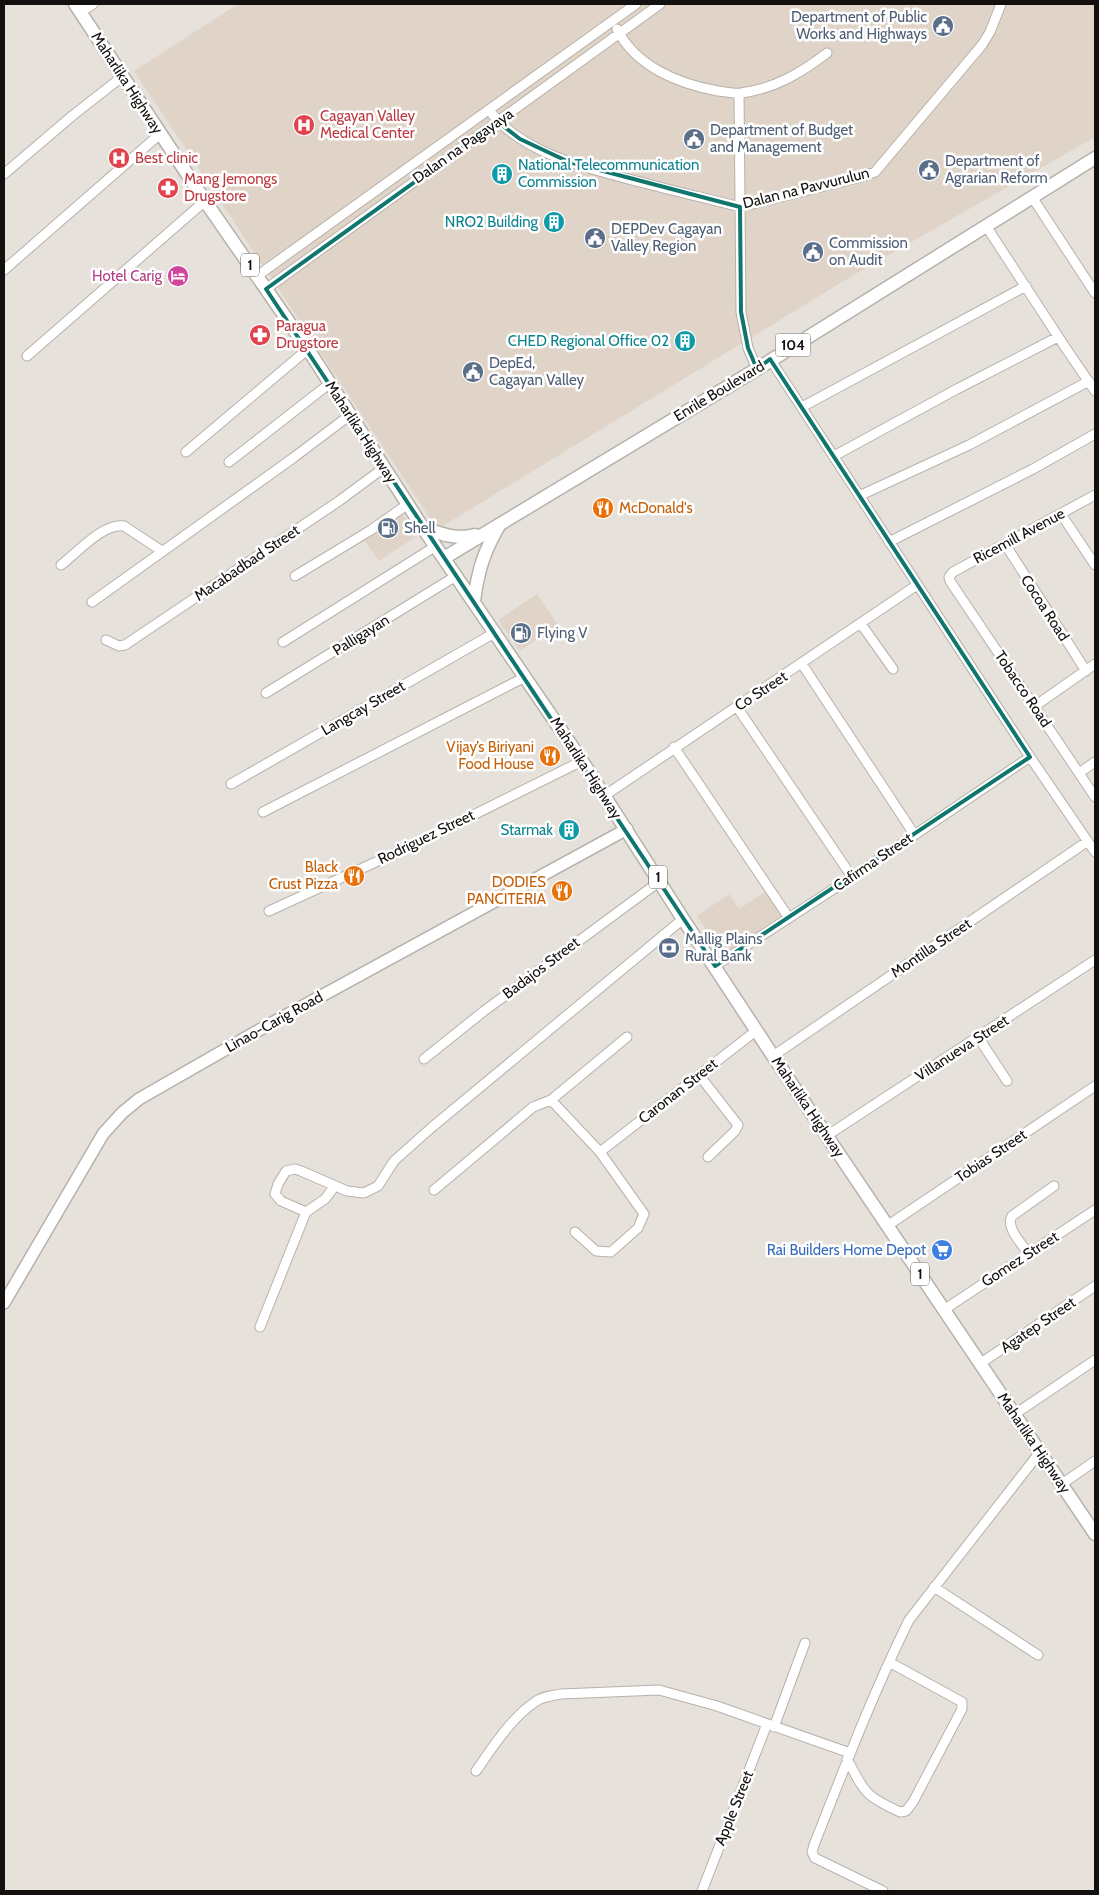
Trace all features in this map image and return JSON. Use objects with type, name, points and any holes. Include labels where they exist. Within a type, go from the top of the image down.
[{"type":"highway","name":"Maharlika Highway","points":[[78,8],[205,201],[308,350],[423,528],[496,632],[582,761],[683,919],[887,1226],[945,1309],[1095,1534]]},
{"type":"highway","name":"Enrile Boulevard","points":[[444,558],[757,369],[770,359],[1095,158]]},
{"type":"highway","points":[[474,601],[479,567],[488,546],[502,522]]},
{"type":"highway","points":[[423,528],[461,537],[473,536],[489,530]]},
{"type":"main road","name":"Linao-Carig Road","points":[[4,1303],[103,1134],[122,1113],[139,1099],[261,1029],[627,829]]},
{"type":"street","points":[[78,8],[93,4]]},
{"type":"street","name":"Dalan na Pagayaya","points":[[257,276],[636,4]]},
{"type":"street","name":"Dalan na Pagayaya","points":[[266,289],[660,4]]},
{"type":"street","name":"Dalan na Pavvurulun","points":[[489,110],[498,122],[520,139],[569,162],[604,173],[740,207],[862,177],[875,172],[982,45],[990,32],[1001,4]]},
{"type":"street","points":[[613,21],[619,33],[646,62],[662,73],[681,82],[707,89],[739,94],[784,81],[827,53]]},
{"type":"street","points":[[4,174],[72,116],[123,76]]},
{"type":"street","points":[[739,94],[741,312],[748,348],[757,369]]},
{"type":"street","points":[[4,270],[160,134]]},
{"type":"street","points":[[1032,197],[1095,294]]},
{"type":"street","points":[[27,356],[205,201]]},
{"type":"street","points":[[986,226],[1095,390]]},
{"type":"street","points":[[802,408],[1026,286]]},
{"type":"street","points":[[834,456],[956,389],[1058,337]]},
{"type":"street","points":[[186,452],[308,350]]},
{"type":"street","points":[[770,359],[1030,757],[1095,852]]},
{"type":"street","points":[[859,496],[969,445],[1089,381]]},
{"type":"street","points":[[229,462],[329,384]]},
{"type":"street","points":[[92,602],[350,415]]},
{"type":"street","points":[[889,542],[1033,469],[1095,434]]},
{"type":"street","name":"Macabadbad Street","points":[[106,640],[119,646],[125,645],[143,634],[339,501],[385,467]]},
{"type":"street","name":"Ricemill Avenue","points":[[950,581],[949,577],[952,572],[1095,495]]},
{"type":"street","points":[[295,576],[371,530],[408,504]]},
{"type":"street","points":[[1061,514],[1095,565]]},
{"type":"street","points":[[61,565],[102,532],[118,525],[124,526],[162,551]]},
{"type":"street","name":"Cocoa Road","points":[[1005,544],[1086,671]]},
{"type":"street","points":[[283,642],[436,546]]},
{"type":"street","name":"Palligayan","points":[[266,693],[456,576]]},
{"type":"street","name":"Tobacco Road","points":[[950,581],[1095,797]]},
{"type":"street","name":"Co Street","points":[[604,796],[674,747],[802,664],[917,585]]},
{"type":"street","points":[[861,624],[892,669]]},
{"type":"street","name":"Langcay Street","points":[[231,784],[496,632]]},
{"type":"street","points":[[802,664],[914,834]]},
{"type":"street","points":[[1035,706],[1095,664]]},
{"type":"street","points":[[263,812],[525,677]]},
{"type":"street","points":[[737,707],[852,877]]},
{"type":"street","points":[[674,747],[788,918]]},
{"type":"street","name":"Cafirma Street","points":[[715,966],[852,877],[1030,757]]},
{"type":"street","name":"Rodriguez Street","points":[[269,911],[413,844],[582,761]]},
{"type":"street","points":[[1079,773],[1095,762]]},
{"type":"street","name":"Montilla Street","points":[[774,1056],[1088,841]]},
{"type":"street","name":"Badajos Street","points":[[424,1059],[484,1011],[660,881]]},
{"type":"street","points":[[306,1212],[281,1201],[275,1194],[278,1184],[286,1171],[295,1169],[358,1194],[375,1188],[394,1161],[412,1145],[683,919]]},
{"type":"street","name":"Villanueva Street","points":[[828,1135],[1095,960]]},
{"type":"street","name":"Caronan Street","points":[[600,1152],[757,1030]]},
{"type":"street","points":[[434,1190],[533,1108],[551,1100],[627,1037]]},
{"type":"street","points":[[978,1037],[1006,1081]]},
{"type":"street","points":[[699,1075],[738,1126],[708,1157]]},
{"type":"street","name":"Tobias Street","points":[[887,1226],[1095,1086]]},
{"type":"street","points":[[551,1100],[600,1152],[641,1209],[643,1218],[638,1228],[611,1252],[596,1251],[575,1232]]},
{"type":"street","points":[[260,1327],[306,1212],[325,1199],[335,1186]]},
{"type":"street","points":[[1028,1253],[1010,1226],[1010,1219],[1054,1186]]},
{"type":"street","name":"Gomez Street","points":[[945,1309],[1095,1210]]},
{"type":"street","name":"Agatep Street","points":[[982,1365],[1095,1286]]},
{"type":"street","points":[[1014,1414],[1095,1360]]},
{"type":"street","points":[[883,1891],[815,1858],[812,1852],[849,1756],[889,1662],[910,1620],[1040,1452]]},
{"type":"street","points":[[1062,1484],[1095,1461]]},
{"type":"street","points":[[934,1587],[1038,1655]]},
{"type":"street","name":"Apple Street","points":[[702,1891],[805,1643]]},
{"type":"street","points":[[476,1771],[516,1719],[535,1701],[547,1696],[659,1690],[717,1706],[849,1756],[867,1794],[900,1812],[906,1811],[918,1794],[962,1709],[962,1702],[889,1662]]},
{"type":"highlighted area","points":[[498,122],[520,139],[569,162],[740,207],[741,312],[748,348],[757,369],[770,359],[1030,757],[715,966],[266,289]]},
{"type":"shaded area","points":[[238,4],[1095,4],[1095,137],[852,276],[443,526],[434,524],[134,71]]},
{"type":"shaded area","points":[[401,512],[417,536],[379,561],[363,538]]},
{"type":"shaded area","points":[[537,594],[558,625],[520,651],[498,620]]},
{"type":"shaded area","points":[[768,890],[786,918],[725,959],[697,916],[729,894],[739,909]]},
{"type":"place","name":"Department of Public Works and Highways","points":[[943,26]]},
{"type":"place","name":"Cagayan Valley Medical Center","points":[[304,125]]},
{"type":"place","name":"Department of Budget and Management","points":[[694,139]]},
{"type":"place","name":"Best clinic","points":[[119,158]]},
{"type":"place","name":"Department of Agrarian Reform","points":[[929,170]]},
{"type":"place","name":"National Telecommunication Commission","points":[[502,174]]},
{"type":"place","name":"Mang Jemongs Drugstore","points":[[168,188]]},
{"type":"place","name":"NRO2 Building","points":[[554,222]]},
{"type":"place","name":"DEPDev Cagayan Valley Region","points":[[595,238]]},
{"type":"place","name":"Commission on Audit","points":[[813,252]]},
{"type":"place","name":"Hotel Carig","points":[[178,276]]},
{"type":"place","name":"Paragua Drugstore","points":[[260,335]]},
{"type":"place","name":"CHED Regional Office 02","points":[[685,341]]},
{"type":"place","name":"DepEd, Cagayan Valley","points":[[473,372]]},
{"type":"place","name":"McDonald's","points":[[603,508]]},
{"type":"place","name":"Shell","points":[[388,528]]},
{"type":"place","name":"Flying V","points":[[521,633]]},
{"type":"place","name":"Vijay’s Biriyani Food House","points":[[550,756]]},
{"type":"place","name":"Starmak","points":[[569,830]]},
{"type":"place","name":"Black Crust Pizza","points":[[354,876]]},
{"type":"place","name":"DODIES PANCITERIA","points":[[562,891]]},
{"type":"place","name":"Mallig Plains Rural Bank","points":[[669,948]]},
{"type":"place","name":"Rai Builders Home Depot","points":[[942,1250]]}]
